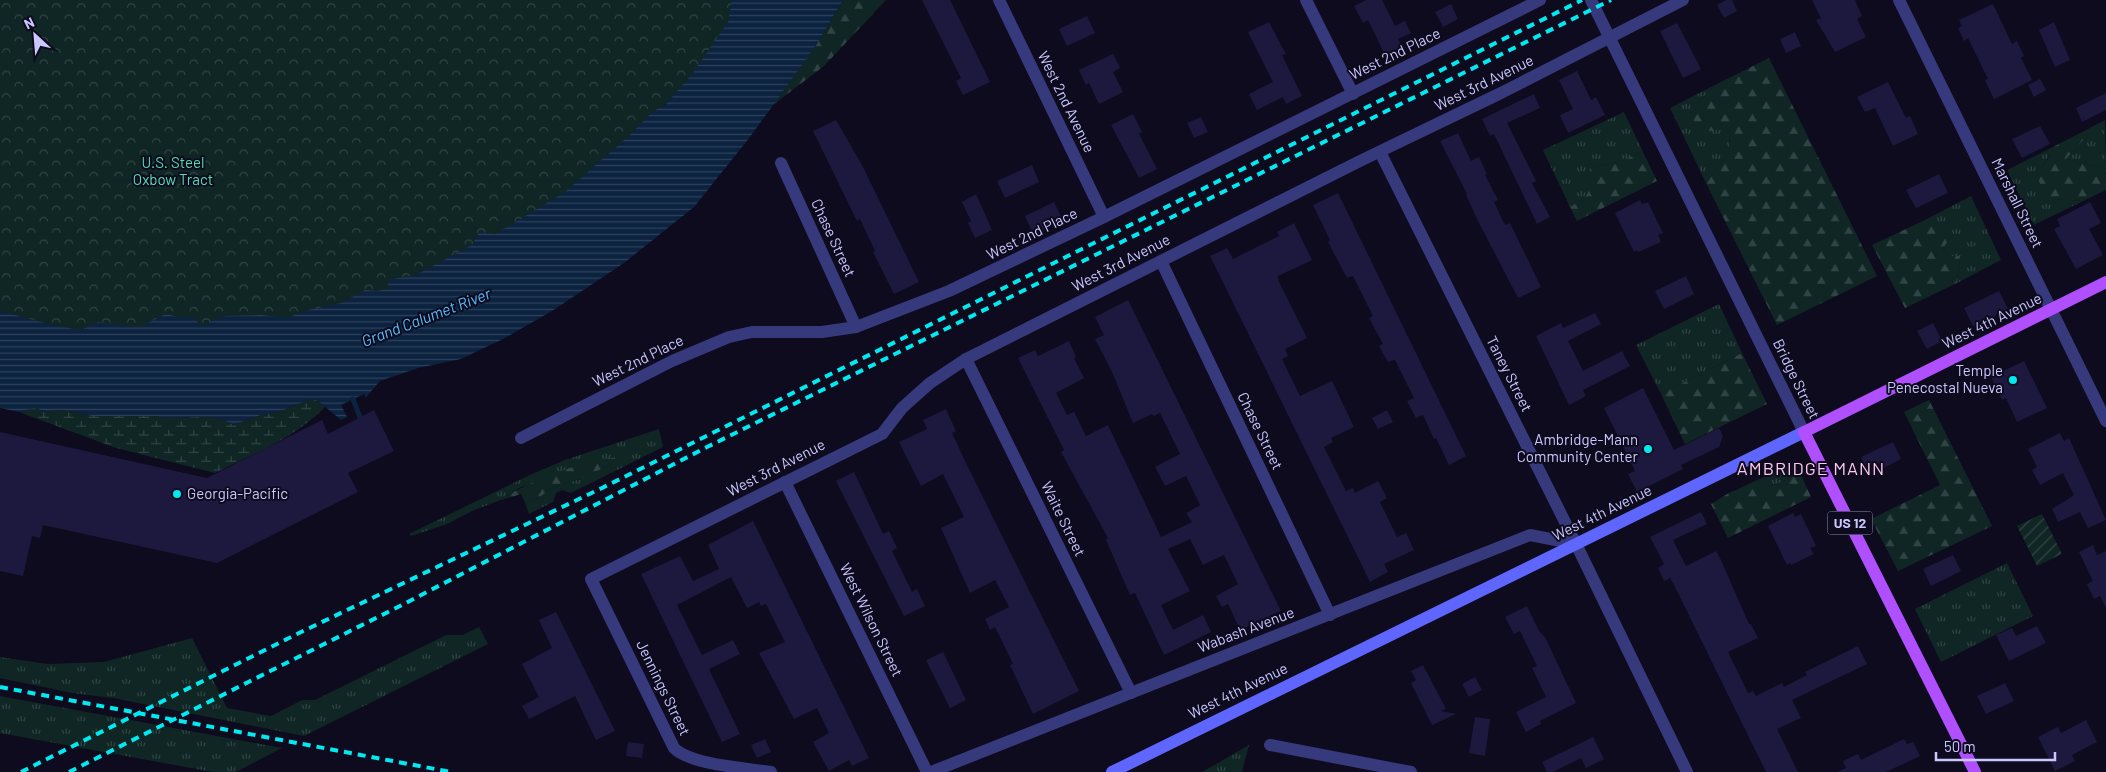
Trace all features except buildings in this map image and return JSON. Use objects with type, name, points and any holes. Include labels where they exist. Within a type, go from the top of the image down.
[{"type":"main road","name":"West 4th Avenue","points":[[1112,772],[2106,282]]},
{"type":"main road","name":"Bridge Street","points":[[1804,432],[1975,772]]},
{"type":"street","name":"West 2nd Avenue","points":[[1000,0],[1104,217]]},
{"type":"street","points":[[1306,0],[1352,94]]},
{"type":"street","name":"West 2nd Place","points":[[520,438],[672,361],[729,337],[752,332],[822,332],[856,327],[949,292],[1540,0]]},
{"type":"street","name":"Bridge Street","points":[[1591,0],[1804,432]]},
{"type":"street","name":"West 3rd Avenue","points":[[591,579],[882,434],[902,408],[930,382],[966,359],[1501,93],[1683,0]]},
{"type":"street","name":"Marshall Street","points":[[1899,0],[2106,421]]},
{"type":"street","name":"Taney Street","points":[[1380,152],[1688,772]]},
{"type":"street","name":"Chase Street","points":[[780,163],[856,327]]},
{"type":"street","name":"Chase Street","points":[[1160,261],[1330,614]]},
{"type":"street","name":"Waite Street","points":[[966,359],[1131,693]]},
{"type":"street","name":"West Wilson Street","points":[[786,482],[927,772]]},
{"type":"street","name":"Wabash Avenue","points":[[931,772],[1530,535],[1576,544]]},
{"type":"street","name":"Jennings Street","points":[[591,579],[674,748],[680,753],[697,760],[771,772]]},
{"type":"street","points":[[1270,745],[1411,772]]},
{"type":"green space","name":"U.S. Steel Oxbow Tract","points":[[0,0],[743,0],[697,74],[549,214],[339,325],[0,332]]},
{"type":"green space","points":[[843,0],[886,0],[824,66],[773,105],[815,47]]},
{"type":"green space","points":[[1769,58],[1877,276],[1777,325],[1706,183],[1729,153],[1730,128],[1703,132],[1693,120],[1693,108],[1715,85]]},
{"type":"green space","points":[[1715,85],[1693,108],[1730,128],[1729,153],[1706,183],[1670,108]]},
{"type":"green space","points":[[1624,112],[1643,152],[1615,163],[1591,168],[1587,195],[1570,207],[1543,150]]},
{"type":"green space","points":[[2105,120],[2106,169],[2066,159],[2086,137],[2086,130]]},
{"type":"green space","points":[[2086,130],[2086,137],[2066,159],[2106,169],[2106,190],[2083,201],[2053,199],[2045,194],[2038,179],[2050,155],[2047,150]]},
{"type":"green space","points":[[2047,150],[2050,154],[2042,168],[2053,199],[2083,201],[2034,225],[2007,170]]},
{"type":"green space","points":[[1643,152],[1657,181],[1577,221],[1570,207],[1587,195],[1590,168],[1615,163]]},
{"type":"green space","points":[[1971,196],[2001,260],[1957,283],[1960,256],[1949,256],[1943,249],[1950,237],[1940,221],[1923,221]]},
{"type":"green space","points":[[1923,221],[1940,221],[1952,226],[1950,237],[1943,249],[1949,256],[1960,256],[1957,283],[1905,308],[1872,245]]},
{"type":"green space","points":[[1719,304],[1742,353],[1661,394],[1636,345]]},
{"type":"green space","points":[[1742,353],[1767,404],[1685,444],[1661,394]]},
{"type":"green space","points":[[311,399],[317,400],[325,407],[313,418],[273,444],[215,473],[116,448],[19,412],[34,408],[47,412],[58,410],[92,416],[205,417],[224,420],[233,425],[261,415],[278,412]]},
{"type":"green space","points":[[1929,400],[1992,526],[1898,571],[1871,519],[1940,485],[1904,412]]},
{"type":"green space","points":[[659,429],[663,447],[571,493],[562,490],[556,493],[553,502],[529,514],[525,503],[539,498],[551,488],[580,479],[612,464],[616,457],[521,487],[498,501],[472,511],[447,524],[411,536],[409,534],[565,460]]},
{"type":"green space","points":[[617,457],[612,464],[580,479],[551,488],[539,498],[525,503],[521,494],[498,501],[555,473],[586,463]]},
{"type":"green space","points":[[1792,464],[1800,473],[1797,472],[1783,481],[1769,486],[1738,489]]},
{"type":"green space","points":[[1797,472],[1800,473],[1811,497],[1728,538],[1711,504],[1733,491],[1770,486],[1782,482]]},
{"type":"green space","points":[[2042,514],[2062,554],[2037,566],[2017,526]]},
{"type":"green space","points":[[2007,563],[2033,616],[1941,662],[1915,609]]},
{"type":"green space","points":[[479,627],[488,644],[304,736],[113,698],[72,693],[0,678],[0,657],[48,664],[104,662],[192,638],[227,708],[271,716],[302,700],[315,700],[446,635],[463,635]]},
{"type":"green space","points":[[0,696],[282,748],[236,772],[213,772],[0,733]]},
{"type":"green space","points":[[1249,745],[1242,772],[1202,772]]},
{"type":"water","name":"Grand Calumet River","points":[[732,0],[843,0],[815,47],[750,137],[694,207],[624,263],[552,311],[505,338],[461,359],[418,368],[380,381],[366,397],[364,394],[341,405],[347,417],[341,420],[317,400],[311,399],[278,412],[261,415],[233,425],[224,420],[205,417],[92,416],[58,410],[47,412],[34,408],[19,412],[0,408],[0,311],[74,329],[83,329],[98,322],[139,327],[166,314],[182,318],[195,317],[200,326],[224,316],[261,315],[287,318],[304,311],[341,303],[365,290],[389,289],[387,280],[416,275],[472,245],[479,232],[496,234],[565,192],[631,134],[652,112],[665,105],[693,73],[728,22]]},
{"type":"waterway","points":[[353,399],[360,417]]},
{"type":"railway","points":[[21,772],[297,634],[602,488],[1582,0]]},
{"type":"railway","points":[[69,772],[398,607],[707,447],[1611,0]]},
{"type":"railway","points":[[0,687],[451,772]]},
{"type":"place","name":"Temple Penecostal Nueva","points":[[2013,380]]},
{"type":"place","name":"Ambridge-Mann Community Center","points":[[1648,449]]},
{"type":"place","name":"Georgia-Pacific","points":[[177,494]]},
{"type":"district","name":"AMBRIDGE MANN","points":[[1811,469]]}]
